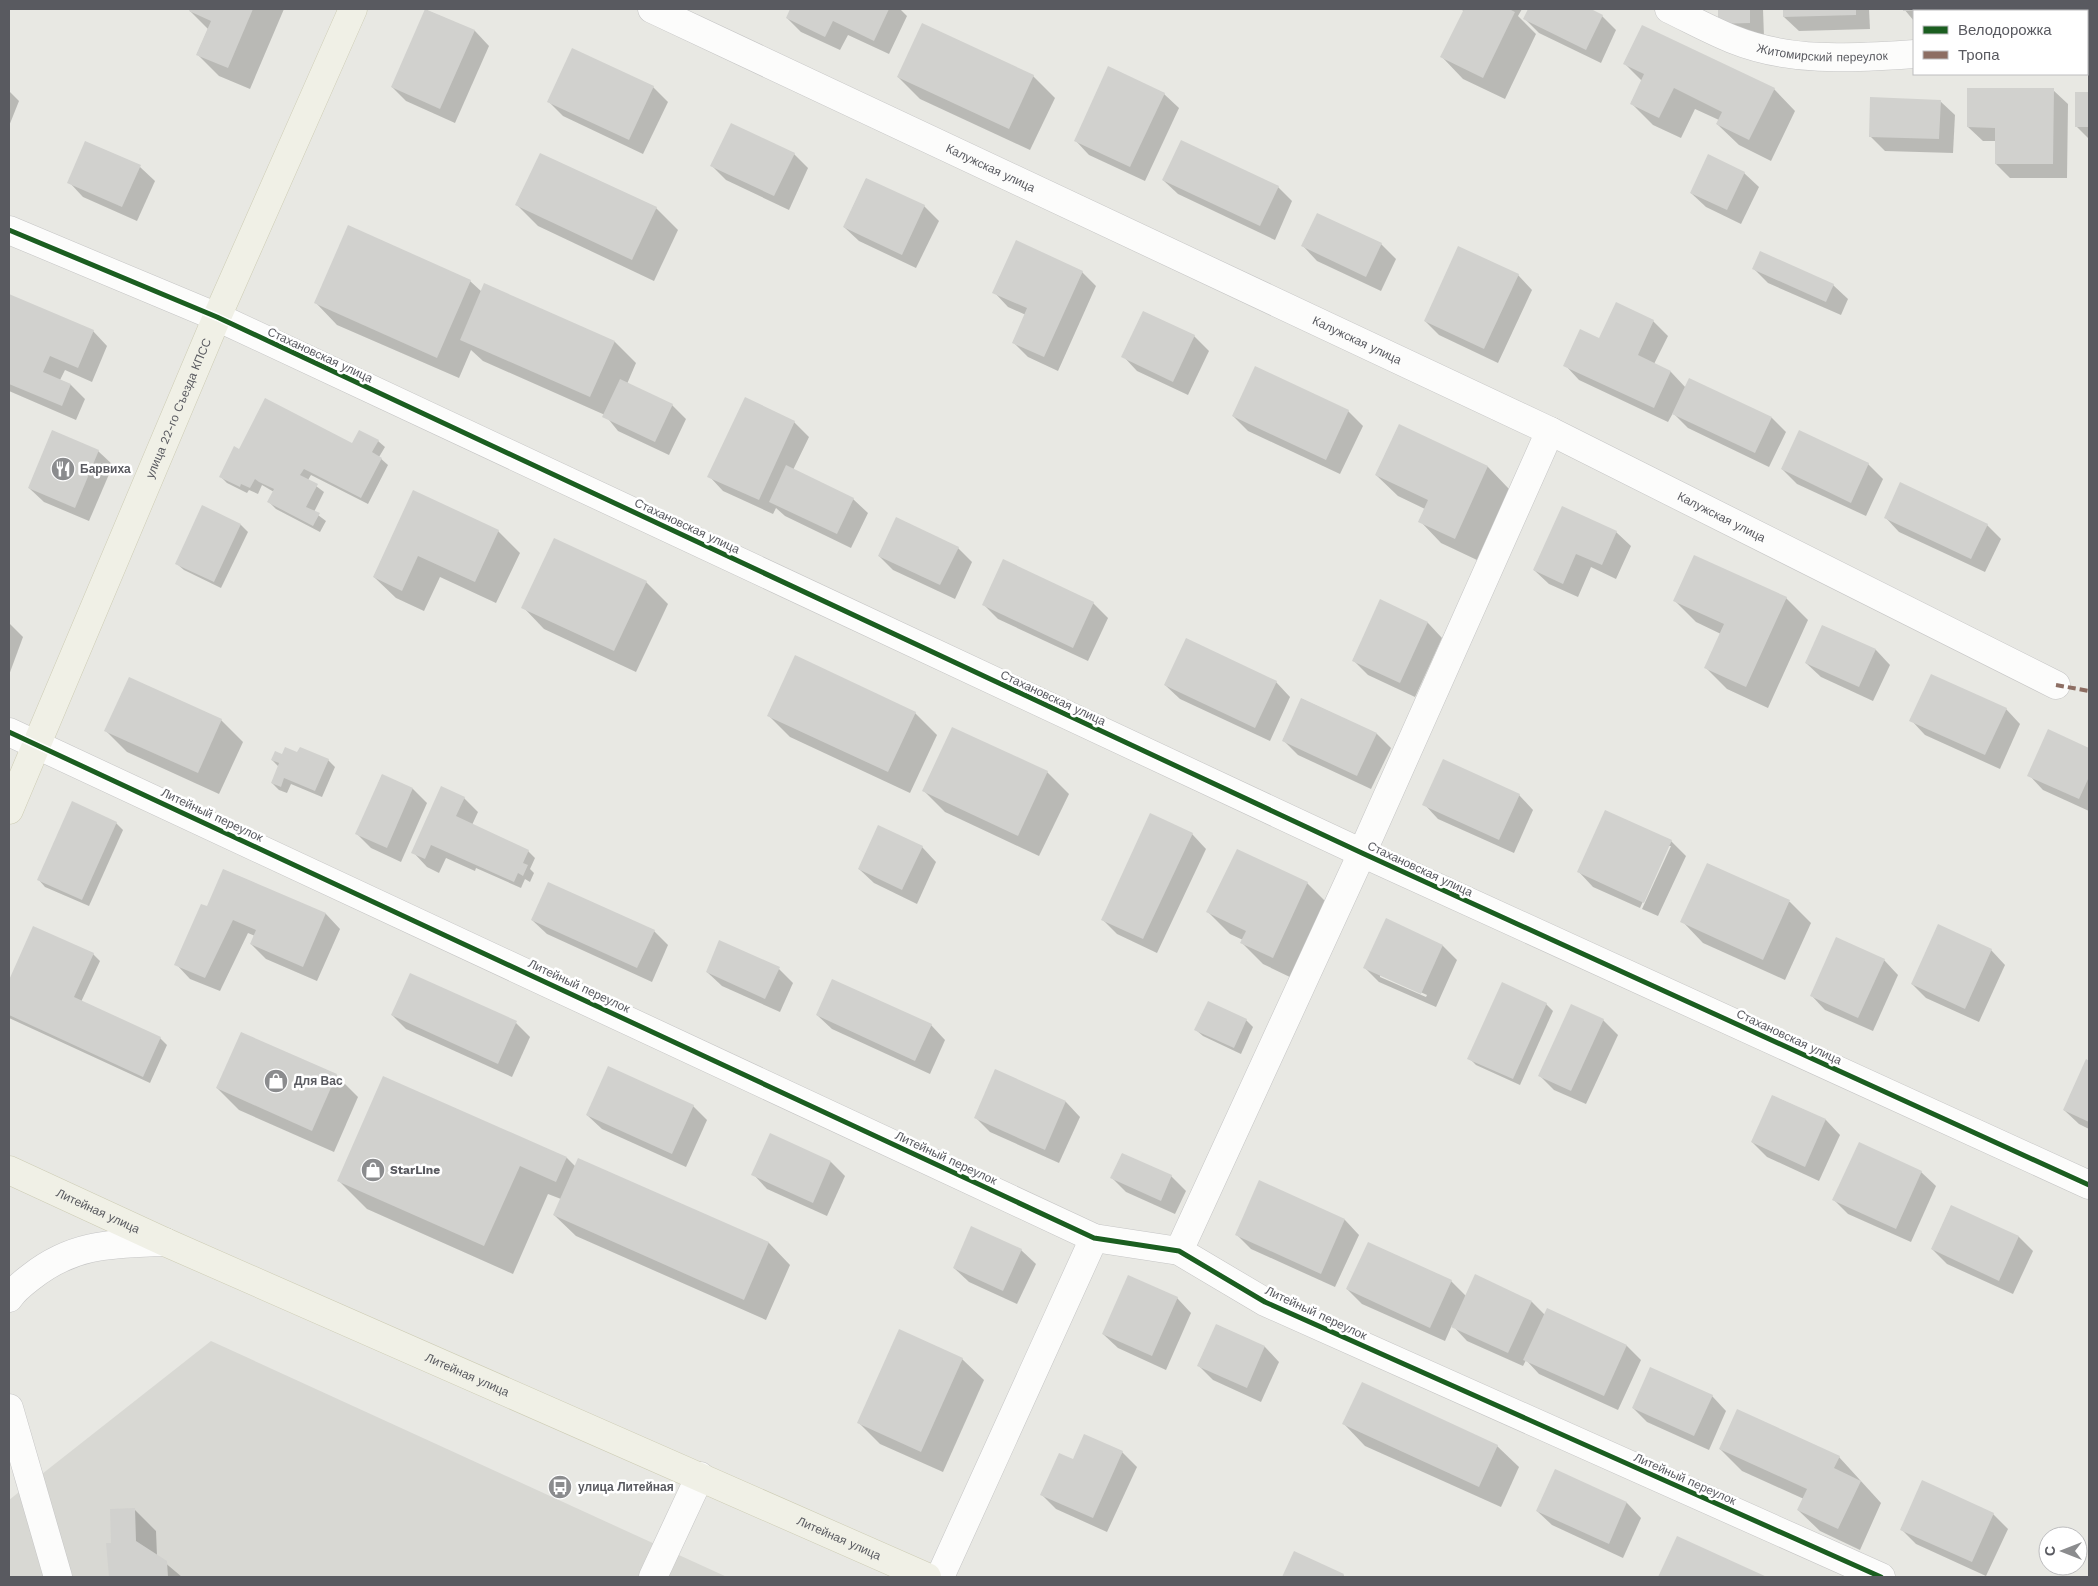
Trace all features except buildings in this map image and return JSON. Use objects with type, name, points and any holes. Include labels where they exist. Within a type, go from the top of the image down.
[{"type":"main road","name":"улица 22-го Съезда КПСС","points":[[9,810],[217,318],[352,9]]},
{"type":"main road","name":"Литейная улица","points":[[9,1170],[165,1242],[926,1577]]},
{"type":"street","name":"Калужская улица","points":[[652,9],[1550,430],[2056,686]]},
{"type":"street","name":"Житомирский переулок","points":[[1669,9],[1733,39],[1786,54],[1832,59],[1913,54]]},
{"type":"street","name":"Стахановская улица","points":[[9,230],[217,318],[1362,853],[2089,1185]]},
{"type":"street","points":[[1179,1251],[1362,853],[1550,430]]},
{"type":"street","name":"Литейный переулок","points":[[9,732],[1094,1238],[1179,1251],[1265,1302],[1882,1577]]},
{"type":"street","points":[[940,1577],[1094,1238]]},
{"type":"street","points":[[9,1298],[14,1290],[41,1269],[68,1253],[109,1244],[165,1242]]},
{"type":"street","points":[[9,1408],[58,1577]]},
{"type":"street","points":[[653,1577],[700,1476]]},
{"type":"shaded area","points":[[211,1341],[727,1577],[9,1577],[9,1500]]},
{"type":"marked path","points":[[2056,685],[2089,691]]},
{"type":"cycle path","points":[[9,230],[217,317],[1362,853],[2089,1185]]},
{"type":"cycle path","points":[[9,732],[1094,1238],[1179,1251],[1265,1302],[1881,1577]]},
{"type":"place","name":"Барвиха","points":[[63,469]]},
{"type":"place","name":"Для Вас","points":[[276,1081]]},
{"type":"place","name":"StarLine","points":[[373,1170]]},
{"type":"place","name":"улица Литейная","points":[[560,1487]]}]
